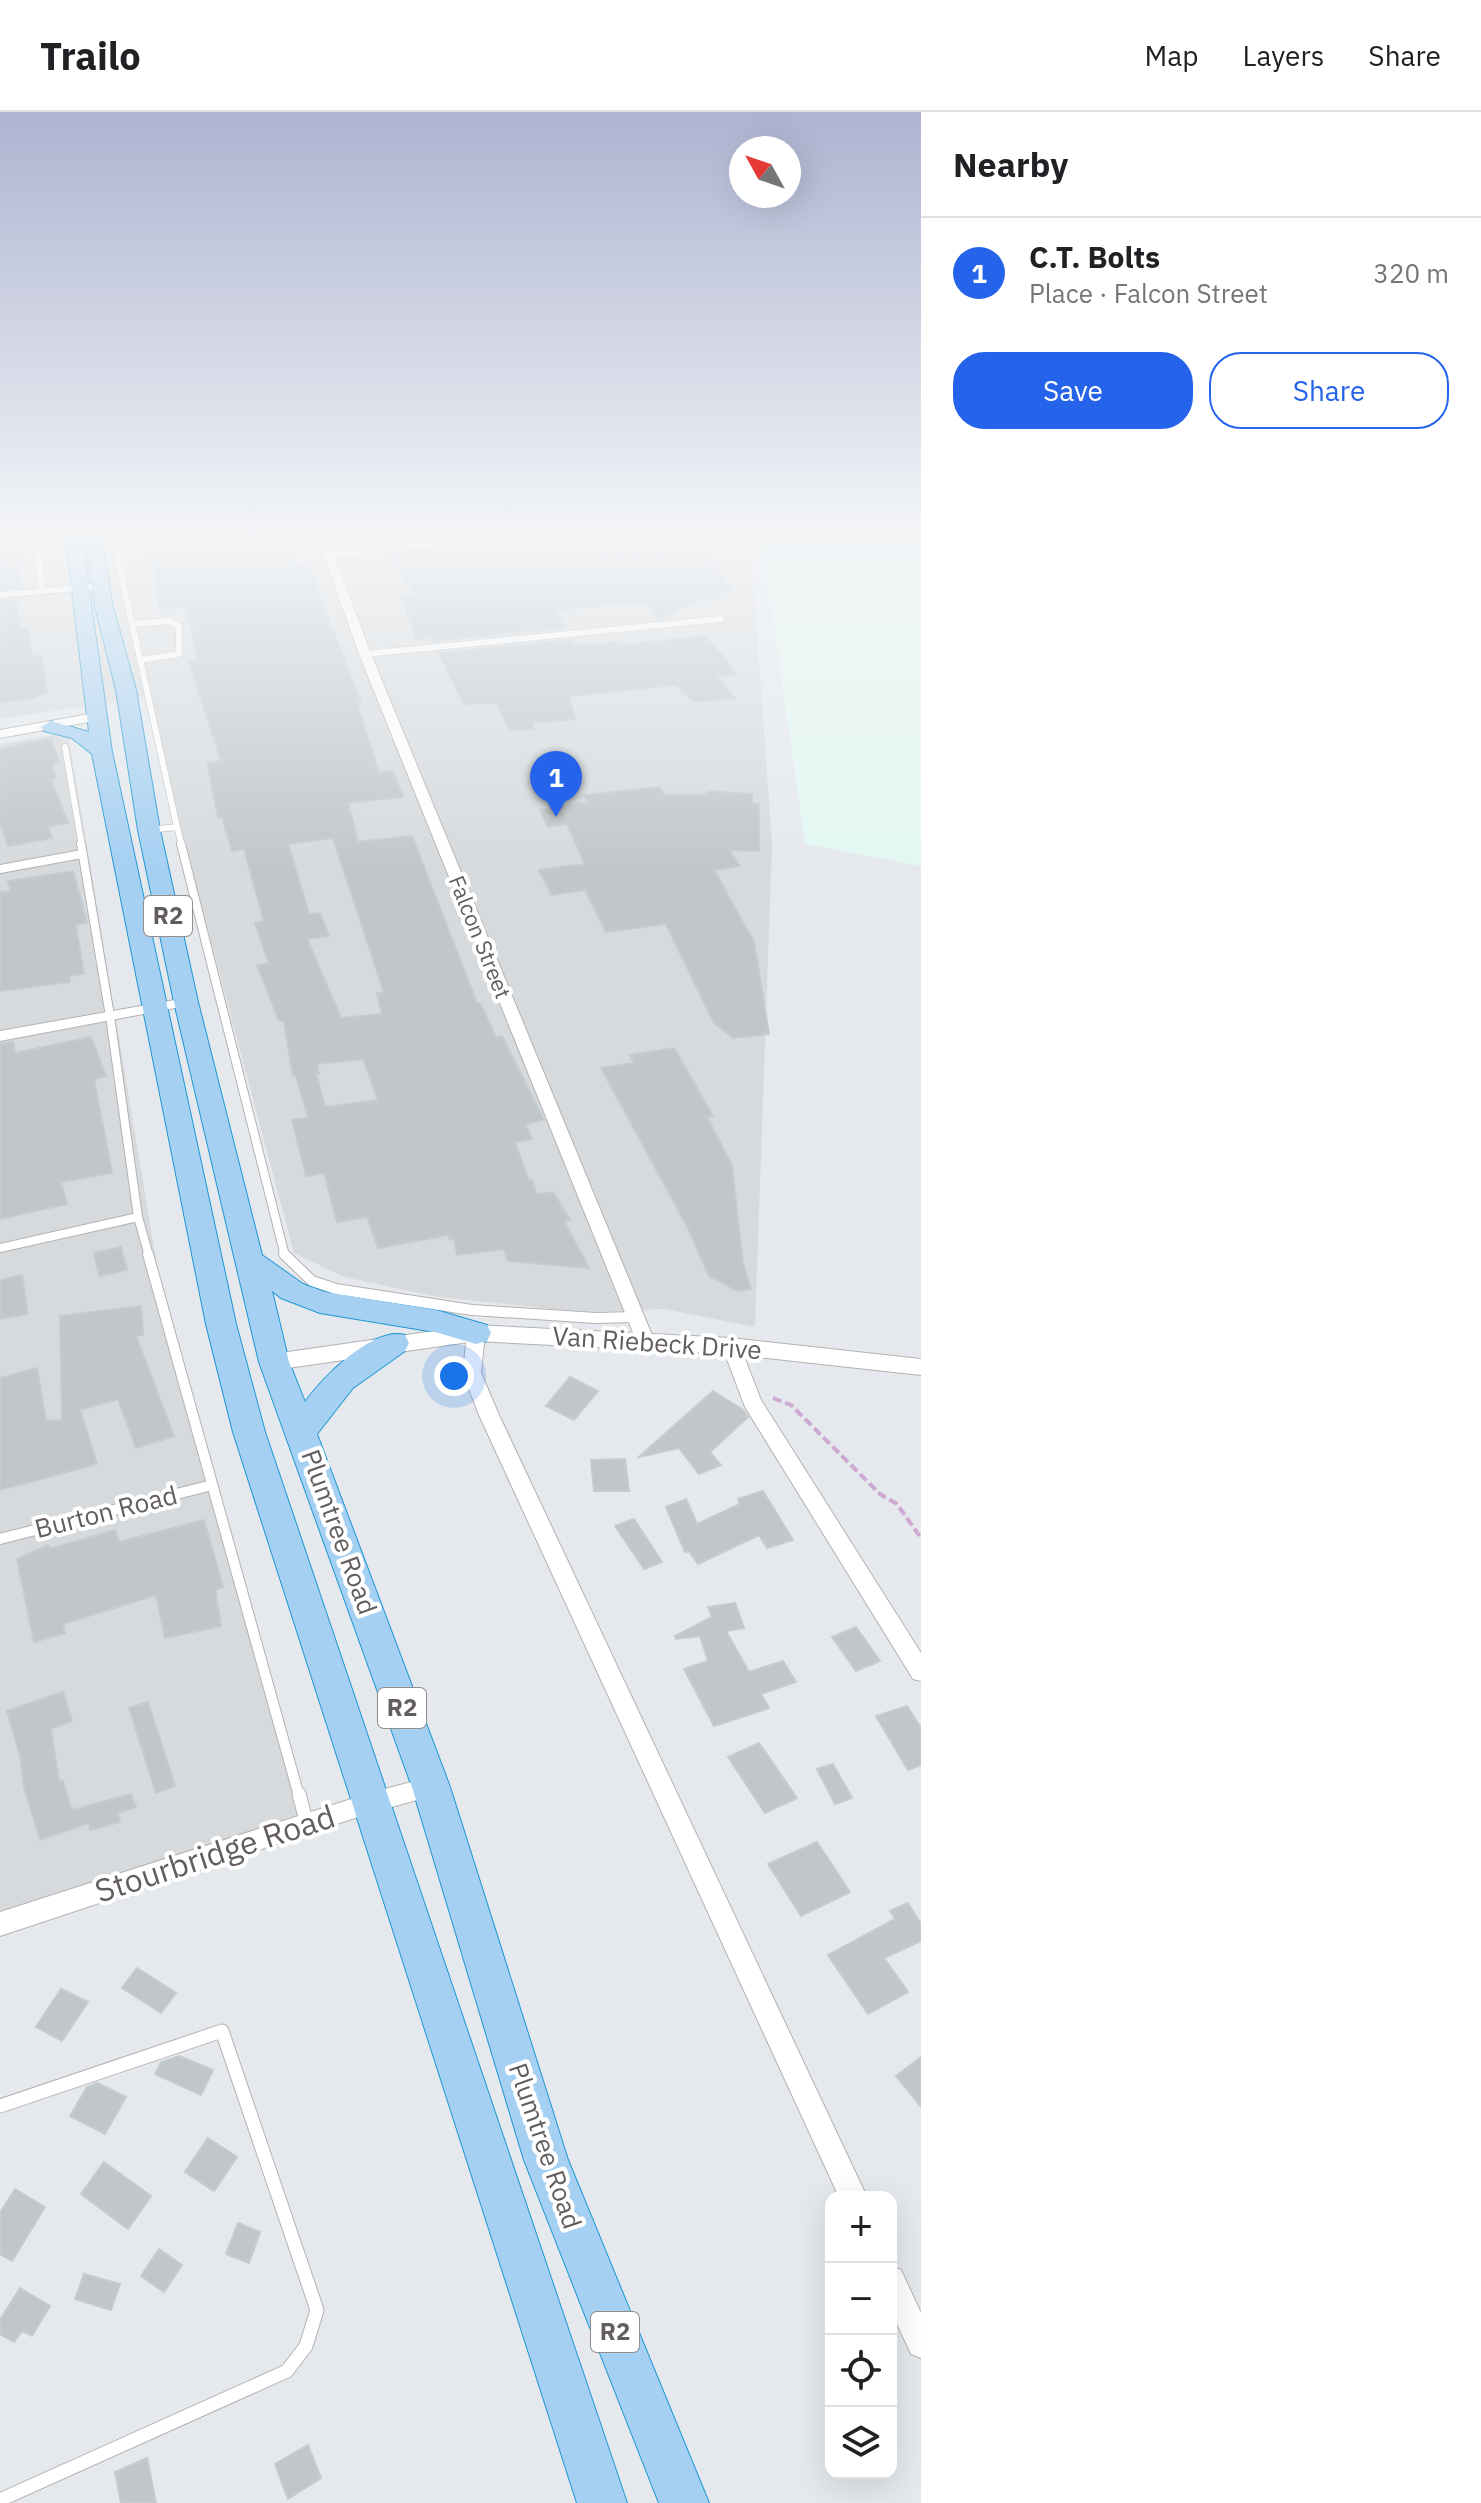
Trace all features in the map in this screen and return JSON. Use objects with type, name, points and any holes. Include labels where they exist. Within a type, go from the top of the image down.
[{"type":"highway","name":"Plumtree Road","points":[[86,645],[102,752],[123,843],[153,1009],[221,1324],[249,1432],[602,2503]]},
{"type":"highway","name":"Plumtree Road","points":[[114,645],[126,690],[149,830],[186,1002],[274,1362],[431,1787],[546,2160],[684,2503]]},
{"type":"highway","points":[[50,723],[68,713],[94,707],[126,690]]},
{"type":"highway","points":[[94,707],[134,733]]},
{"type":"highway","points":[[50,723],[79,734],[102,752]]},
{"type":"highway","points":[[249,1260],[292,1291],[320,1302],[436,1321],[476,1333]]},
{"type":"highway","points":[[221,1324],[243,1346],[274,1362],[259,1386],[249,1432]]},
{"type":"highway","points":[[302,1431],[324,1395],[359,1365],[394,1343]]},
{"type":"street","name":"Falcon Street","points":[[362,645],[645,1340]]},
{"type":"street","points":[[0,727],[50,723]]},
{"type":"street","points":[[0,734],[50,723]]},
{"type":"street","points":[[0,1036],[186,1002]]},
{"type":"street","points":[[476,1333],[472,1373],[489,1415],[850,2191]]},
{"type":"street","name":"Van Riebeck Drive","points":[[274,1362],[476,1333],[731,1346],[921,1367]]},
{"type":"street","points":[[731,1346],[745,1386],[921,1672]]},
{"type":"street","name":"Stourbridge Road","points":[[0,1924],[373,1802],[431,1787]]},
{"type":"street","points":[[897,2293],[921,2344]]},
{"type":"lane","points":[[137,645],[177,827],[285,1257],[312,1281],[336,1289],[472,1310],[596,1318],[635,1317]]},
{"type":"lane","points":[[140,660],[179,654],[179,645]]},
{"type":"lane","points":[[365,654],[461,645]]},
{"type":"lane","points":[[65,747],[110,1016],[138,1217],[307,1824]]},
{"type":"lane","points":[[149,830],[177,827]]},
{"type":"lane","points":[[0,869],[82,854]]},
{"type":"lane","points":[[0,1248],[138,1217]]},
{"type":"lane","name":"Burton Road","points":[[0,1539],[212,1485]]},
{"type":"lane","points":[[0,2106],[222,2031],[317,2310],[306,2346],[287,2371],[0,2500]]},
{"type":"path","points":[[745,1386],[791,1405],[880,1494],[897,1504],[921,1538]]},
{"type":"shaded area","points":[[0,645],[758,645],[772,843],[755,1327],[664,1309],[581,1312],[438,1297],[344,1277],[294,1253],[146,697],[0,719]]},
{"type":"shaded area","points":[[777,645],[921,645],[921,866],[805,844]]},
{"type":"shaded area","points":[[68,732],[163,1302],[301,1818],[0,1915],[0,744]]},
{"type":"building","points":[[0,645],[30,645],[32,656],[41,655],[47,692],[32,698],[0,702]]},
{"type":"building","points":[[195,645],[338,645],[361,704],[357,704],[379,773],[393,771],[403,797],[348,803],[358,842],[412,836],[477,1003],[480,1003],[496,1037],[502,1036],[544,1120],[525,1124],[532,1139],[515,1142],[529,1181],[532,1180],[537,1194],[553,1192],[570,1220],[564,1221],[589,1268],[508,1261],[504,1249],[457,1255],[454,1239],[450,1240],[448,1235],[378,1248],[367,1217],[337,1222],[324,1173],[306,1176],[292,1120],[308,1118],[296,1076],[293,1076],[284,1021],[279,1021],[257,965],[269,963],[255,923],[264,921],[244,849],[232,851],[222,817],[218,817],[207,763],[221,761],[189,662],[198,661]],"holes":[[[333,838],[384,993],[377,993],[382,1014],[341,1018],[307,939],[329,936],[320,913],[309,914],[288,844]],[[363,1059],[378,1100],[325,1107],[316,1073],[319,1073],[317,1064]]]},
{"type":"building","points":[[525,645],[618,645],[615,646],[713,645],[736,675],[716,677],[735,698],[695,702],[676,685],[568,696],[576,719],[532,723],[534,729],[510,731],[497,703],[464,704],[439,653]]},
{"type":"building","points":[[51,738],[59,763],[52,764],[56,778],[51,779],[68,823],[48,826],[52,838],[8,846],[0,822],[0,749]]},
{"type":"building","points":[[660,787],[664,795],[707,795],[707,791],[752,794],[753,804],[759,804],[759,851],[729,850],[740,866],[714,870],[754,942],[769,1034],[733,1038],[714,1023],[666,924],[606,932],[585,890],[552,895],[539,870],[585,864],[567,824],[548,827],[540,810],[588,802],[584,795]]},
{"type":"building","points":[[73,871],[87,923],[76,925],[84,974],[69,976],[70,982],[0,991],[0,892],[11,891],[8,881]]},
{"type":"building","points":[[91,1037],[106,1076],[94,1079],[112,1173],[61,1182],[67,1204],[0,1219],[0,1044],[13,1042],[15,1053]]},
{"type":"building","points":[[674,1048],[713,1116],[707,1117],[732,1166],[743,1264],[751,1289],[737,1291],[709,1276],[687,1226],[601,1068],[634,1063],[630,1055]]},
{"type":"building","points":[[121,1247],[127,1270],[99,1276],[94,1253]]},
{"type":"building","points":[[22,1275],[28,1314],[0,1319],[0,1280]]},
{"type":"building","points":[[141,1306],[143,1335],[136,1336],[174,1436],[136,1448],[118,1399],[80,1410],[97,1464],[0,1490],[0,1378],[37,1368],[46,1421],[62,1420],[60,1316]]},
{"type":"building","points":[[570,1377],[598,1391],[574,1420],[546,1406]]},
{"type":"building","points":[[713,1391],[743,1410],[748,1417],[710,1452],[721,1465],[699,1474],[679,1448],[639,1457]]},
{"type":"building","points":[[625,1459],[629,1491],[594,1491],[591,1460]]},
{"type":"building","points":[[763,1491],[793,1540],[767,1548],[759,1535],[698,1564],[689,1551],[685,1552],[666,1507],[686,1499],[697,1524],[740,1504],[738,1499]]},
{"type":"building","points":[[634,1519],[662,1562],[644,1569],[615,1526]]},
{"type":"building","points":[[204,1520],[223,1587],[215,1590],[221,1626],[165,1638],[156,1595],[63,1624],[65,1633],[34,1642],[17,1559],[48,1545],[50,1549],[115,1530],[119,1542]]},
{"type":"building","points":[[735,1603],[744,1628],[726,1631],[749,1672],[783,1661],[796,1682],[761,1694],[769,1708],[714,1726],[684,1669],[708,1661],[700,1636],[676,1639],[675,1636],[712,1617],[708,1607]]},
{"type":"building","points":[[856,1627],[880,1661],[856,1671],[832,1637]]},
{"type":"building","points":[[63,1692],[72,1721],[51,1729],[59,1782],[63,1781],[72,1810],[131,1794],[136,1807],[118,1813],[120,1822],[90,1830],[89,1823],[40,1840],[7,1711]]},
{"type":"building","points":[[148,1702],[175,1786],[156,1793],[129,1708]]},
{"type":"building","points":[[907,1706],[921,1728],[921,1765],[908,1770],[876,1716]]},
{"type":"building","points":[[759,1743],[797,1798],[765,1813],[728,1757]]},
{"type":"building","points":[[833,1764],[852,1798],[835,1804],[817,1769]]},
{"type":"building","points":[[817,1842],[850,1892],[801,1916],[768,1864]]},
{"type":"building","points":[[908,1903],[921,1924],[921,1941],[884,1958],[908,1992],[868,2014],[828,1955],[895,1919],[890,1911]]},
{"type":"building","points":[[137,1968],[176,1993],[161,2013],[122,1988]]},
{"type":"building","points":[[61,1989],[88,2002],[62,2041],[36,2027]]},
{"type":"building","points":[[179,2056],[213,2070],[201,2095],[155,2074],[161,2062]]},
{"type":"building","points":[[921,2057],[921,2107],[896,2076]]},
{"type":"building","points":[[97,2083],[126,2097],[105,2134],[70,2116],[87,2087]]},
{"type":"building","points":[[208,2138],[237,2157],[214,2191],[185,2172]]},
{"type":"building","points":[[104,2162],[151,2196],[128,2229],[81,2194]]},
{"type":"building","points":[[15,2189],[45,2207],[12,2261],[0,2254],[0,2213]]},
{"type":"building","points":[[238,2223],[260,2232],[249,2263],[226,2254]]},
{"type":"building","points":[[159,2249],[182,2265],[164,2292],[141,2276]]},
{"type":"building","points":[[84,2274],[120,2284],[111,2310],[75,2299]]},
{"type":"building","points":[[20,2288],[50,2306],[32,2336],[22,2331],[14,2342],[0,2334],[0,2320]]},
{"type":"building","points":[[308,2445],[321,2478],[288,2499],[275,2464]]},
{"type":"building","points":[[147,2458],[156,2503],[121,2503],[115,2472]]},
{"type":"place","name":"C.T. Bolts","points":[[556,817]]}]
